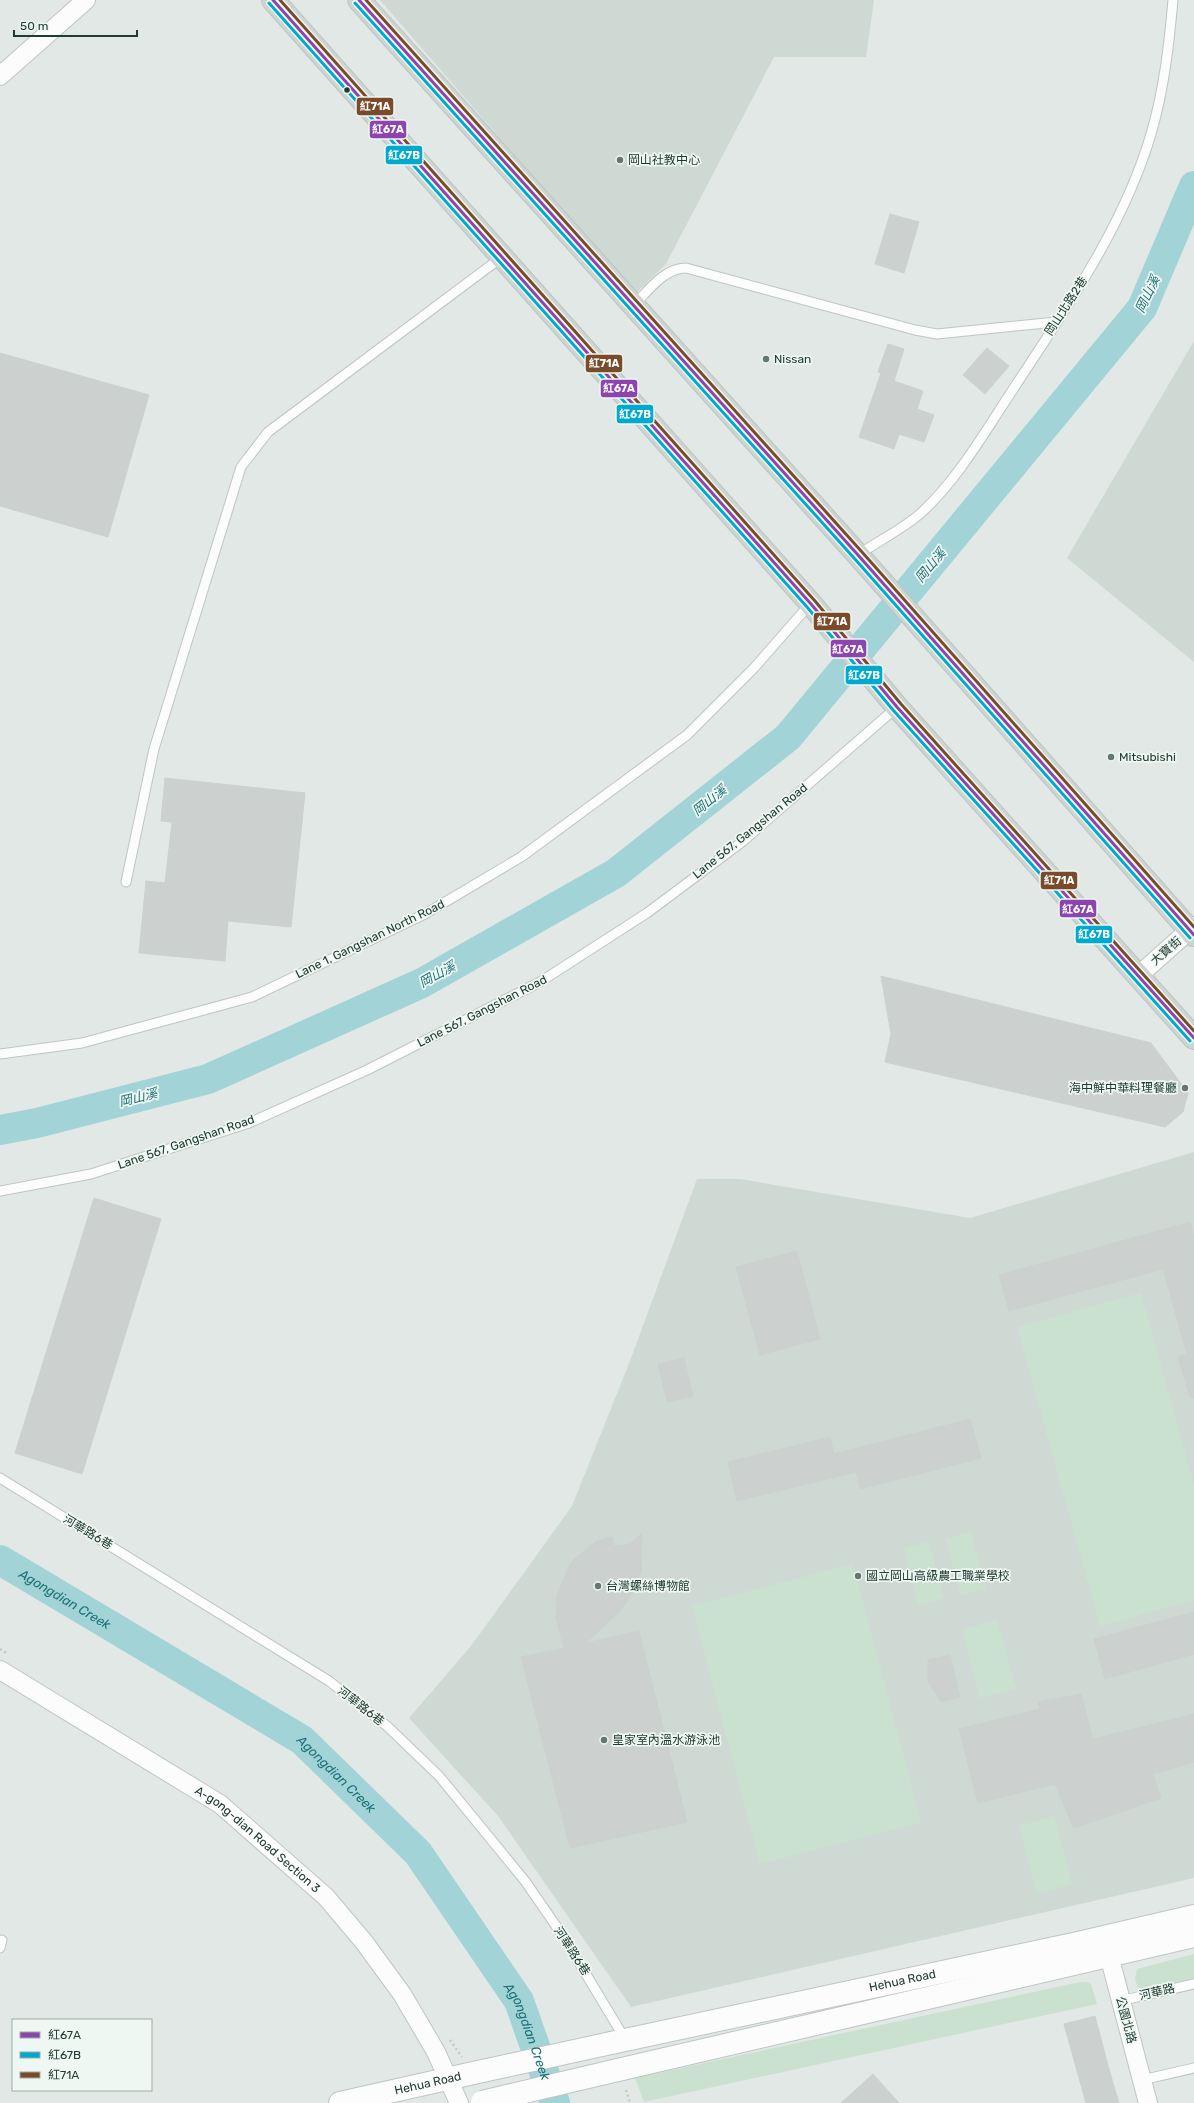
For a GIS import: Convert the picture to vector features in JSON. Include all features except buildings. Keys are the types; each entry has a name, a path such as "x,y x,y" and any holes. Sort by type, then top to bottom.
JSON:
{"main road":[{"path":"273,0 815,610 894,702 1194,1038"},
{"path":"359,0 858,555 956,669 1193,930"}],"street":[{"path":"0,76 86,0"},
{"name":"大寶街","path":"1138,976 1193,930"},
{"name":"A-gong-dian Road Section 3","path":"0,1670 220,1804 326,1897 364,1942 402,1994 436,2052 459,2103"},
{"name":"Hehua Road","path":"477,2102 624,2080 1107,1947 1194,1916"},
{"name":"Hehua Road","path":"340,2103 618,2041 1107,1947 1194,1936"},
{"name":"公園北路","path":"1107,1947 1148,2103"},
{"path":"446,2103 448,2079"}],"lane":[{"name":"岡山北路2巷","path":"858,555 920,514 937,497 972,452 1095,262 1126,201 1151,133 1167,63 1173,0"},
{"path":"126,882 154,749 241,467 268,432 502,258"},
{"path":"634,305 667,273 675,268 686,268 907,328 937,334 1056,322"},
{"name":"Lane 1, Gangshan North Road","path":"0,1054 82,1043 252,997 425,914 521,857 687,735 815,610"},
{"name":"Lane 567, Gangshan Road","path":"0,1191 91,1174 249,1122 367,1070 540,982 647,913 742,842 894,702"},
{"name":"河華路6巷","path":"0,1478 329,1680 387,1726 439,1776 525,1881 564,1936 618,2041"},
{"name":"河華路","path":"1120,2001 1194,1984"},
{"path":"1142,2080 1194,2068"}],"path":[{"path":"624,2080 630,2103"}],"shaded area":[{"name":"岡山社教中心","path":"380,0 874,0 866,57 774,57 666,264 635,294"},
{"path":"1194,341 1194,662 1067,558"},
{"name":"國立岡山高級農工職業學校","path":"1194,1152 1194,1878 631,2007 498,1816 409,1718 471,1646 572,1506 630,1361 697,1179 740,1179 970,1218"}],"green space":[{"path":"1141,1293 1194,1485 1194,1600 1100,1626 1017,1327"},
{"path":"971,1532 986,1589 960,1595 946,1539"},
{"path":"929,1542 944,1598 918,1605 904,1548"},
{"path":"853,1564 921,1822 760,1864 692,1606"},
{"path":"997,1620 1016,1688 980,1698 962,1630"},
{"path":"1054,1816 1072,1884 1037,1894 1019,1826"},
{"path":"1194,1954 1194,1980 1140,1993 1135,1979 1137,1969"},
{"path":"1080,1982 1087,1982 1091,1984 1097,2004 644,2102 635,2078"}],"waterway":[{"name":"岡山溪","path":"0,1130 37,1123 208,1079 422,983 616,873 788,737 1142,308 1194,186"},
{"name":"Agongdian Creek","path":"0,1560 302,1740 418,1853 519,2001 555,2103"}],"transit line":[{"name":"紅67A","path":"273,0 811,604 897,707 1194,1038"},
{"name":"紅71A","path":"280,0 815,601 901,704 1194,1031"},
{"name":"紅67A","path":"359,0 858,555 1194,935"},
{"name":"紅71A","path":"366,0 862,552 1194,927"},
{"name":"紅67B","path":"269,3 807,607 893,710 1190,1041"},
{"name":"紅67B","path":"355,3 854,558 1190,938"}],"place":[{"name":"岡山社教中心","path":"620,160"},
{"name":"Nissan","path":"766,359"},
{"name":"Mitsubishi","path":"1111,757"},
{"name":"海中鮮中華料理餐廳","path":"1185,1088"},
{"name":"國立岡山高級農工職業學校","path":"858,1576"},
{"name":"台灣螺絲博物館","path":"598,1586"},
{"name":"皇家室內溫水游泳池","path":"604,1740"}]}
